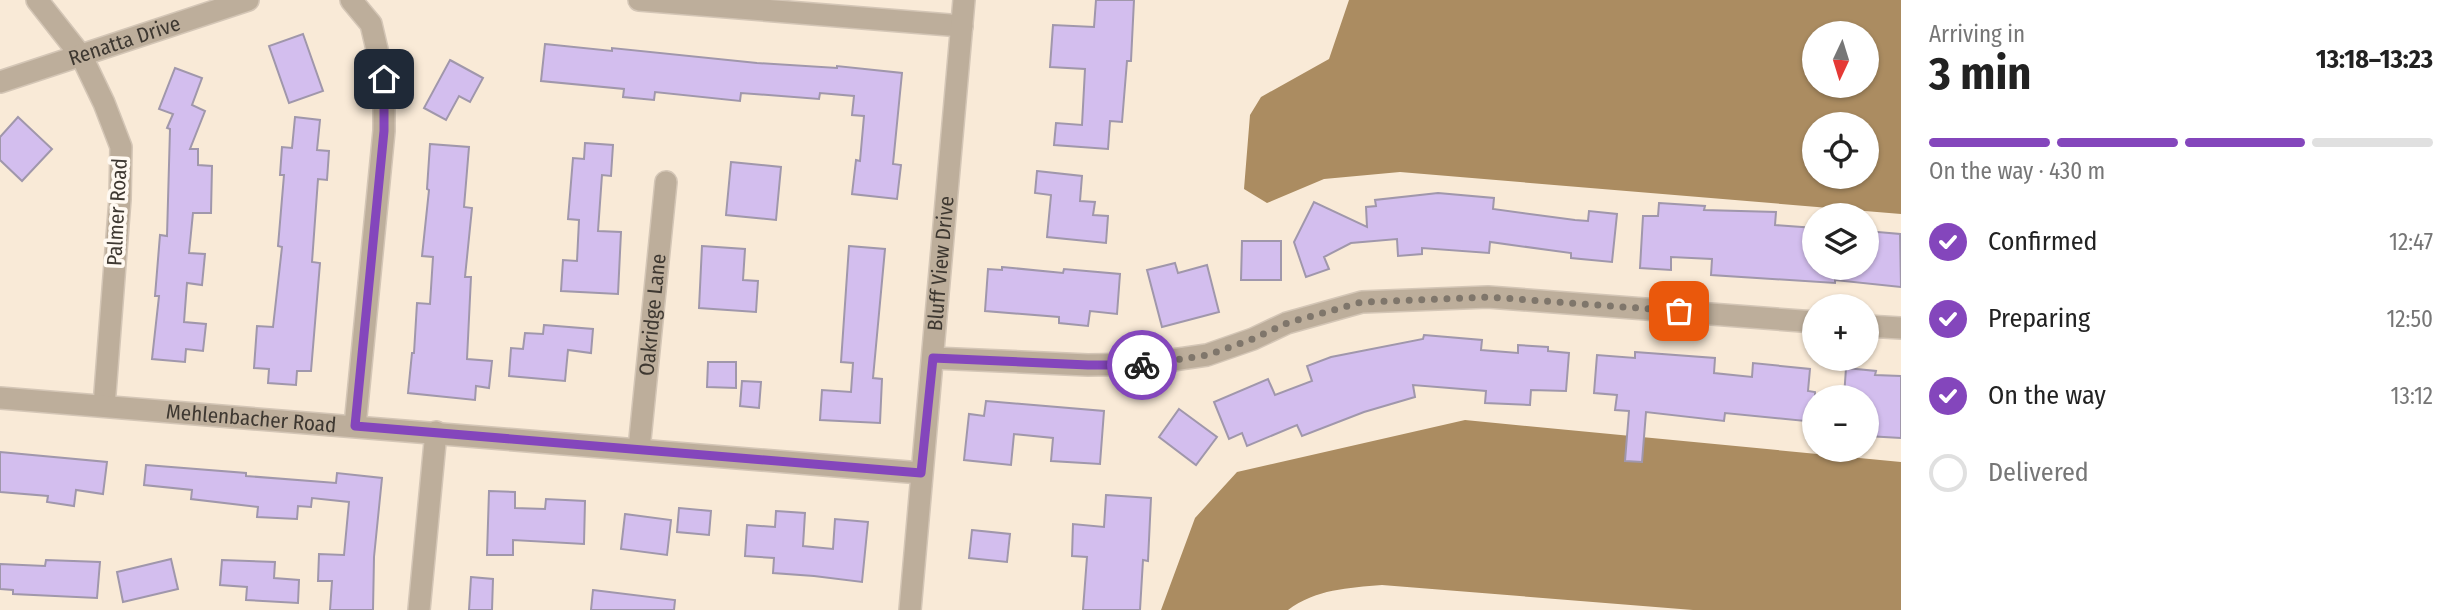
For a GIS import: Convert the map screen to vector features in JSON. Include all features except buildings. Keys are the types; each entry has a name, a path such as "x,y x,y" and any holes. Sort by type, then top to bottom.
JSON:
{"street":[{"name":"Palmer Road","path":"37,0 82,57 121,147 120,199 104,406"},
{"name":"Renatta Drive","path":"0,82 248,0"},
{"path":"351,0 371,24 384,79 384,131 355,426"},
{"path":"639,0 962,26"},
{"name":"Bluff View Drive","path":"910,610 964,0"},
{"name":"Oakridge Lane","path":"639,449 666,182"},
{"path":"933,358 1145,365 1208,355 1287,323 1362,302 1488,297 1802,321"},
{"path":"1879,327 1901,328"},
{"name":"Mehlenbacher Road","path":"0,398 921,473"},
{"path":"419,610 436,432"}],"shaded area":[{"path":"1349,0 1901,0 1901,214 1879,212 1879,203 1802,203 1802,206 1400,172 1324,179 1267,203 1244,189 1250,115 1261,97 1329,59"},
{"path":"1465,420 1802,452 1802,462 1879,462 1879,460 1901,462 1901,610 1693,610 1382,585 1321,594 1288,610 1161,610 1195,518 1237,472"}],"way so far":[{"path":"1142,365 1208,355 1287,323 1362,302 1488,297 1679,311"}],"route":[{"path":"384,79 384,131 355,426 921,473 933,358 1142,365"}]}
